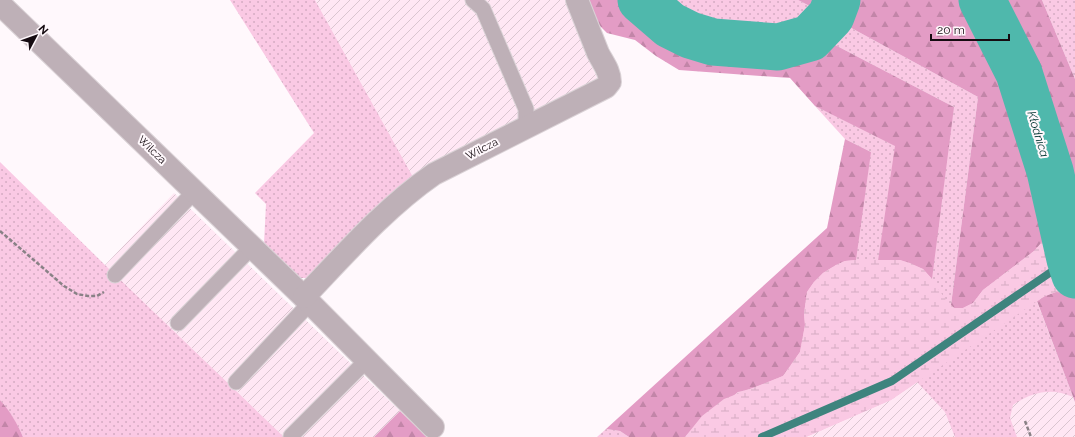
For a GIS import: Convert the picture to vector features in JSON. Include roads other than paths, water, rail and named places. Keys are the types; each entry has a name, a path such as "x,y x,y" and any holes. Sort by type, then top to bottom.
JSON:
{"street":[{"name":"Wilcza","path":"307,300 369,230 413,189 434,174 606,87 610,82 608,70 599,55 578,0"},
{"name":"Wilcza","path":"0,4 307,300 433,427"}],"lane":[{"path":"473,0 483,9 526,109 526,127"},
{"path":"115,275 194,192"},
{"path":"178,324 252,247"},
{"path":"236,382 307,300"},
{"path":"291,436 367,360"}],"waterway":[{"name":"Kłodnica","path":"641,0 670,25 690,35 713,42 778,47 810,38 831,16 837,0"},
{"name":"Kłodnica","path":"982,0 1019,73 1050,171 1075,275"},
{"path":"762,437 892,381 1070,259"}]}
